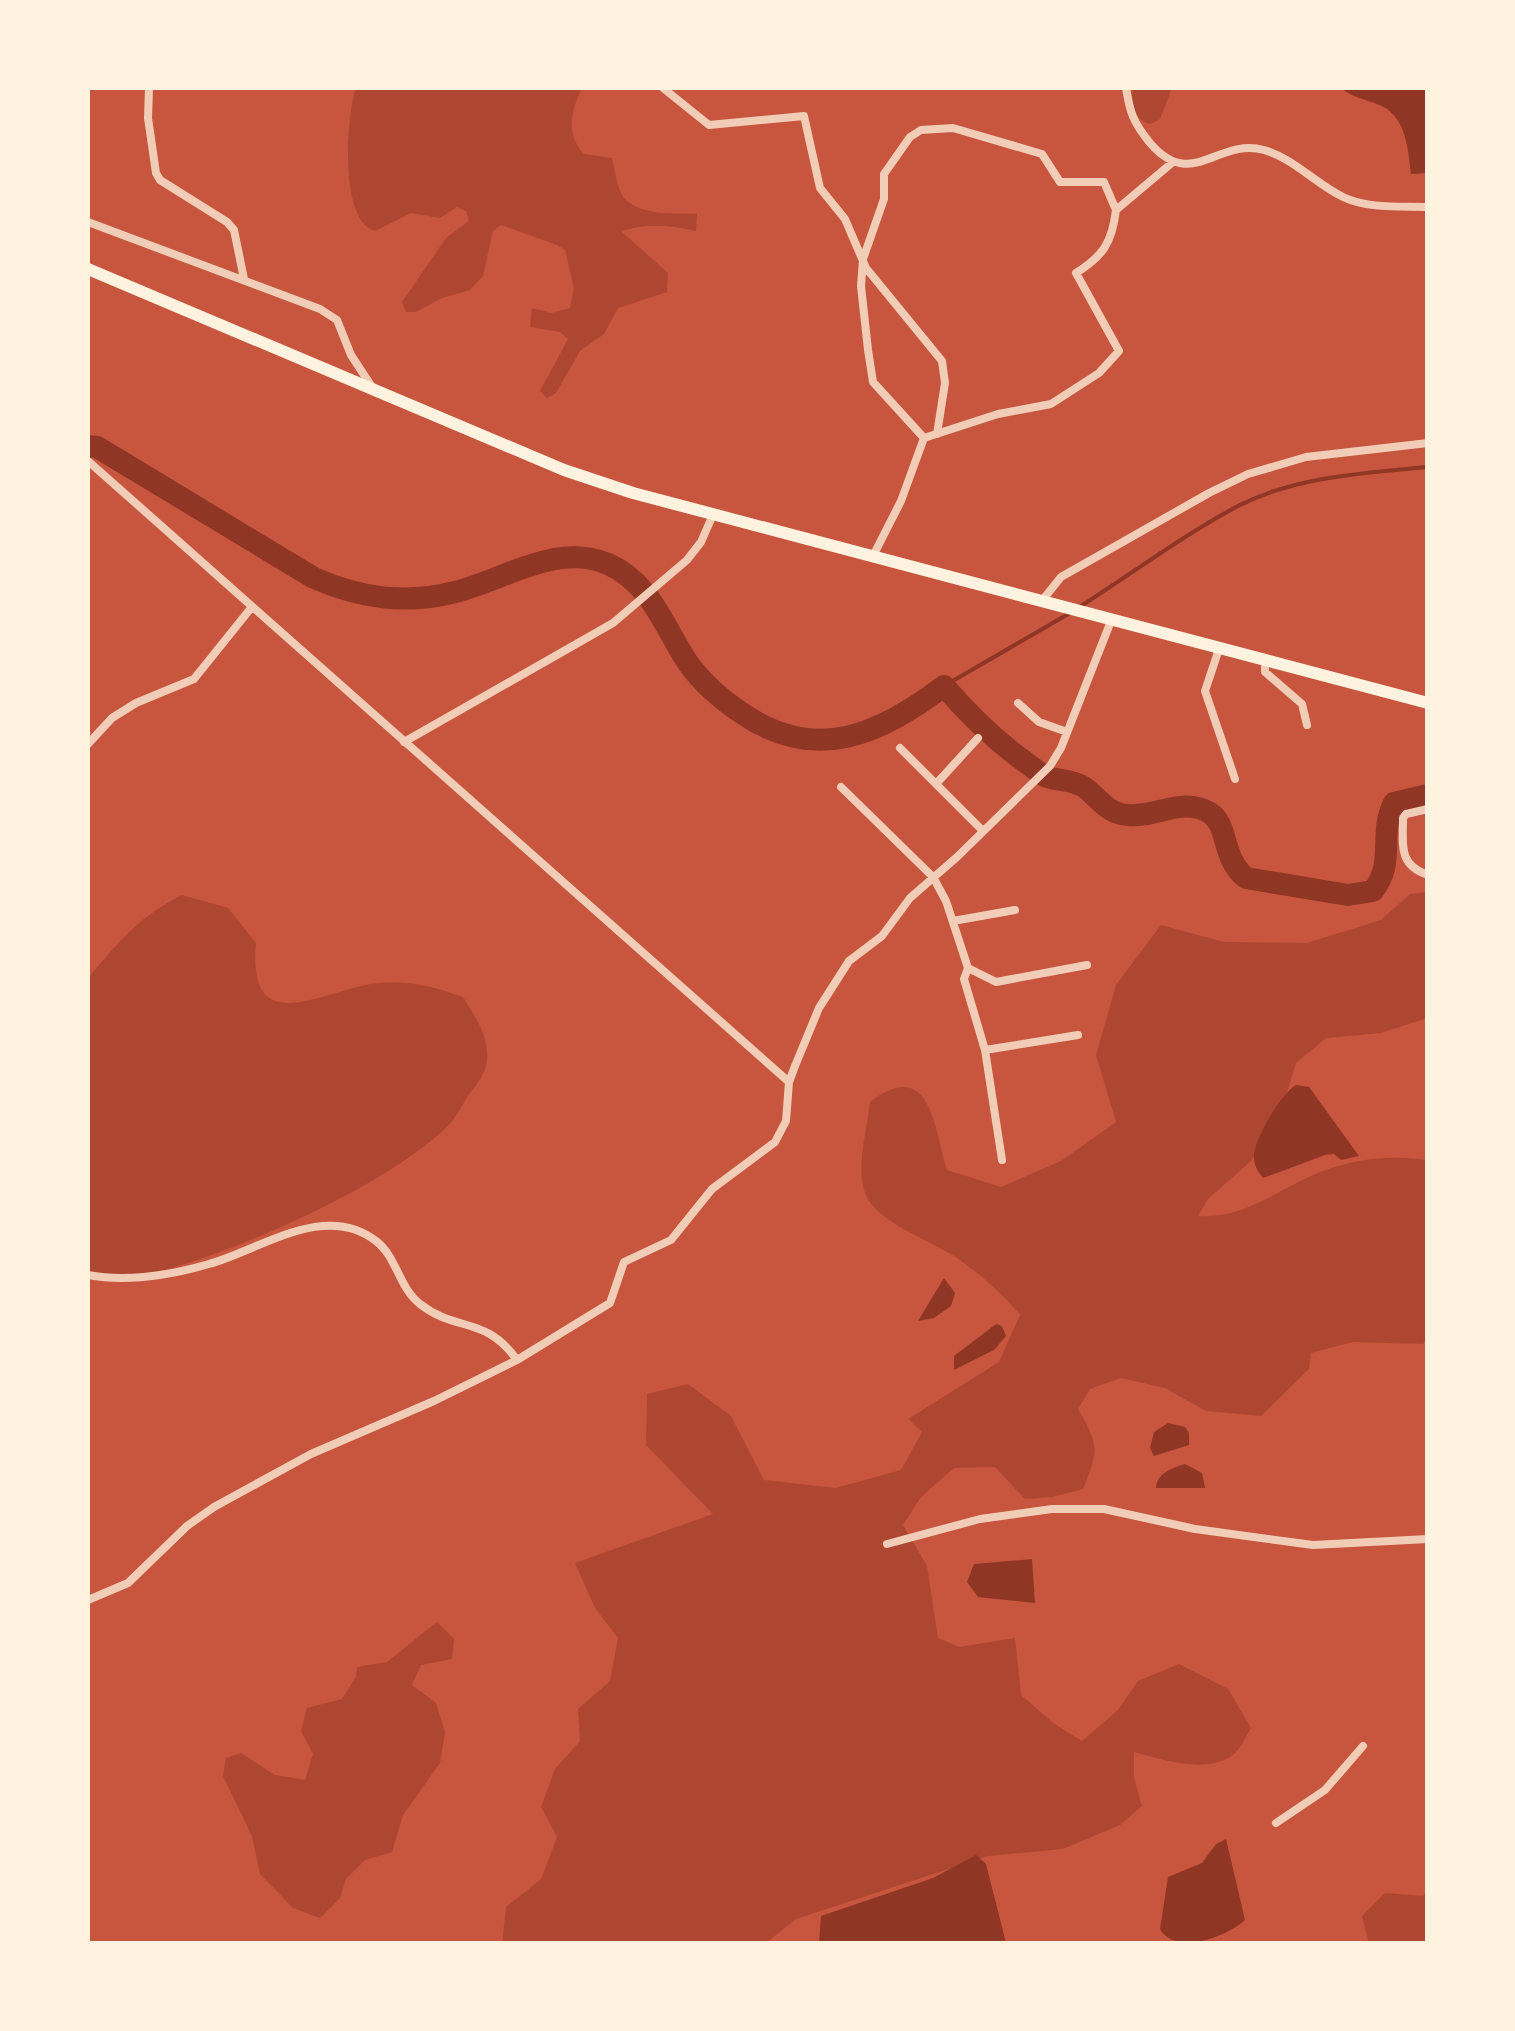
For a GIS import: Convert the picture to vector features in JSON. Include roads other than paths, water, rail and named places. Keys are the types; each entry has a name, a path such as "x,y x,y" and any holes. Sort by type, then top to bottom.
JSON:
{"main road":[{"path":"88,269 564,470 712,517 1428,703"}],"street":[{"path":"149,88 148,118 156,173 160,180 234,230 244,279"},
{"path":"664,88 709,126 804,116 820,188 846,219 866,268 942,360 945,383 937,434"},
{"path":"1126,88 1130,117 1151,144 1173,162 1194,164 1226,152 1255,148 1276,154 1354,201 1428,207"},
{"path":"953,128 1042,154 1060,182 1104,182 1116,210 1114,223 1098,259 1076,273 1119,351 1099,373 1051,404 998,414 924,438 873,382 862,286 863,259 884,199 884,174 910,137 921,130 953,128"},
{"path":"1116,210 1173,162"},
{"path":"88,222 320,309 337,320 351,355 372,388"},
{"path":"872,558 901,501 924,438"},
{"path":"1041,602 1062,578 1248,474 1306,457 1428,443"},
{"path":"88,461 789,1082"},
{"path":"404,742 613,623 687,560 701,542 712,517"},
{"path":"88,744 112,718 194,679 251,608"},
{"path":"88,1600 128,1583 187,1526 230,1498 311,1454 518,1360 610,1303 624,1262 671,1240 712,1189 775,1142 789,1110 789,1082 819,1008 849,961 890,928 910,898 1050,766 1068,732 1106,620"},
{"path":"1218,649 1204,691 1235,779"},
{"path":"1265,661 1265,672 1302,704 1307,725"},
{"path":"1018,703 1039,722 1068,732"},
{"path":"936,784 978,738"},
{"path":"900,748 982,830"},
{"path":"841,787 932,877 946,901 968,968 964,978 985,1050 1002,1160"},
{"path":"1428,808 1403,818 1403,855 1410,867 1428,875"},
{"path":"952,921 1016,910"},
{"path":"968,968 996,982 1087,965"},
{"path":"985,1050 1078,1036"},
{"path":"88,1275 109,1279 178,1271 235,1256 285,1234 318,1226 343,1227 374,1239 418,1303 440,1316 490,1331 518,1360"},
{"path":"887,1544 980,1519 1052,1509 1104,1510 1195,1529 1313,1545 1428,1539"},
{"path":"1276,1823 1325,1790 1363,1746"}],"waterway":[{"path":"88,446 97,447 314,578 366,595 401,599 436,596 530,565 569,557 608,564 623,572 646,594 688,663 713,691 770,729 797,737 822,740 872,729 944,686 973,718 1040,773 1079,784 1114,812 1139,815 1189,807 1210,813 1220,825 1232,861 1246,878 1348,895 1373,891 1384,870 1387,826 1394,803 1428,795"},
{"path":"1078,608 1199,528 1262,495 1332,477 1428,467"},
{"path":"944,686 1070,613"}]}
